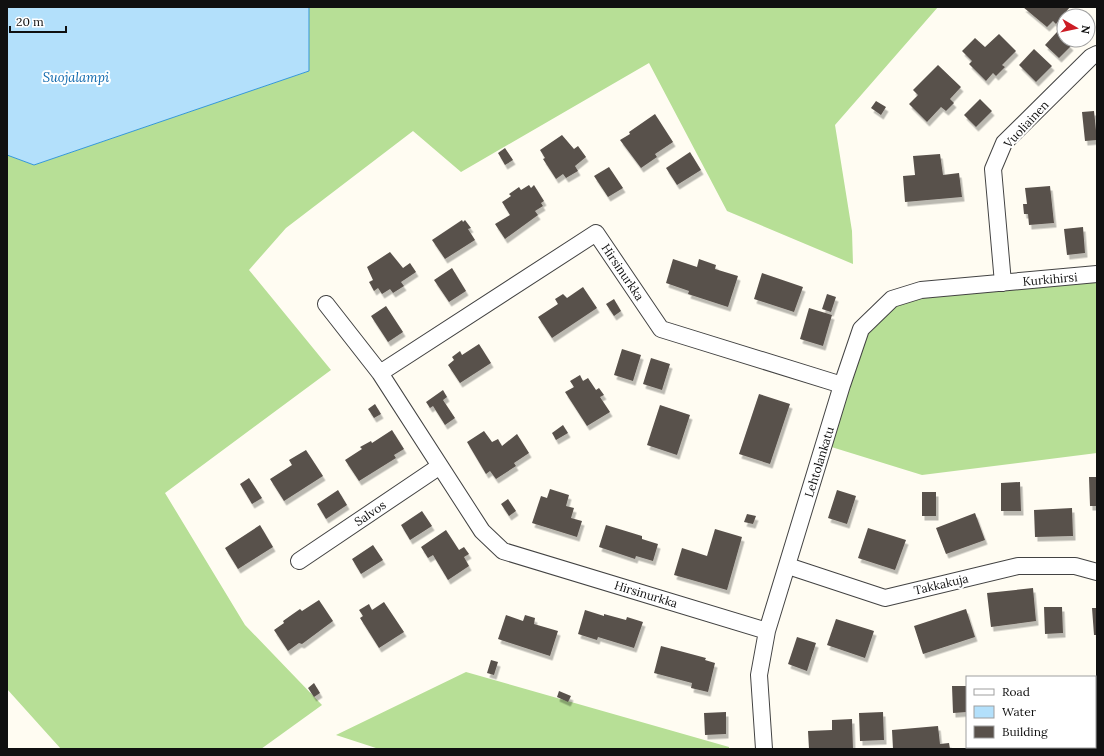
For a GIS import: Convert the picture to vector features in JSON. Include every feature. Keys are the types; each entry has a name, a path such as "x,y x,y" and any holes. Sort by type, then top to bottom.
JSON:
{"street":[{"name":"Vuoliainen","path":"1003,283 992,169 1004,144 1091,57 1097,54"},
{"name":"Hirsinurkka","path":"380,373 596,233 662,329 842,386"},
{"name":"Kurkihirsi","path":"1003,283 1097,274"},
{"name":"Lehtolankatu","path":"764,749 759,675 767,631 842,386 862,329 892,299 921,290 1003,283"},
{"name":"Hirsinurkka","path":"326,304 380,373 482,530 503,551 767,631"},
{"name":"Salvos","path":"299,561 440,466"},
{"name":"Takkakuja","path":"788,566 885,598 1018,566 1075,566 1097,572"}],"green space":[{"path":"309,7 938,7 835,125 852,231 853,264 727,211 649,63 461,172 413,131 286,228 249,270 331,370 165,493 245,625 322,705 261,749 61,749 7,689 7,155 34,165 309,71"},
{"path":"1097,274 1097,453 922,475 825,445 861,329 892,299"},
{"path":"466,672 729,747 729,749 379,749 336,735"}],"water":[{"name":"Suojalampi","path":"7,7 309,7 309,71 34,165 7,155"}],"building":[{"path":"1023,7 1070,7 1056,8 1056,24 1053,21 1047,27"},
{"path":"1056,33 1056,48 1069,48 1059,58 1045,45"},
{"path":"999,34 1016,51 1002,65 1005,67 996,76 993,73 986,81 969,64 972,61 962,51 975,38 985,47"},
{"path":"1034,49 1052,66 1036,82 1019,65"},
{"path":"938,65 961,87 950,99 954,103 946,111 941,107 927,122 909,104 918,95 913,90"},
{"path":"980,99 992,111 976,127 964,115"},
{"path":"876,101 886,107 881,115 871,108"},
{"path":"1094,111 1097,140 1085,141 1082,112"},
{"path":"655,114 673,142 655,154 657,157 641,168 620,140"},
{"path":"562,135 574,149 578,146 586,157 575,166 578,171 566,178 563,174 556,179 543,159 545,158 540,150"},
{"path":"505,148 513,160 505,165 498,153"},
{"path":"690,152 701,170 677,185 666,168"},
{"path":"940,154 943,175 959,173 962,197 905,202 903,176 915,175 913,156"},
{"path":"609,167 623,188 608,197 594,176"},
{"path":"529,185 531,188 534,185 544,201 541,203 543,206 535,211 538,215 505,239 495,224 510,215 502,202 511,196 509,194 519,187 521,190"},
{"path":"1050,186 1054,223 1029,225 1028,214 1024,214 1023,204 1027,204 1025,188"},
{"path":"462,220 463,222 465,220 471,228 468,229 475,240 445,259 432,240"},
{"path":"1083,227 1085,253 1067,255 1064,229"},
{"path":"390,252 403,268 410,263 416,272 401,282 404,286 393,293 390,289 382,294 378,288 374,291 369,282 373,280 367,267"},
{"path":"673,259 697,267 699,259 716,265 715,269 738,276 728,307 688,294 689,291 666,283"},
{"path":"452,268 466,291 449,302 434,280"},
{"path":"762,273 803,287 794,312 754,299"},
{"path":"583,287 597,308 552,338 538,317 558,304 555,299 563,294 567,298"},
{"path":"827,294 836,297 831,312 822,309"},
{"path":"614,299 621,311 614,316 606,304"},
{"path":"386,306 403,332 388,342 371,316"},
{"path":"809,308 832,315 823,346 800,339"},
{"path":"479,344 491,363 460,383 448,365 454,360 452,357 460,351 462,355"},
{"path":"622,349 641,355 633,381 614,375"},
{"path":"651,358 670,364 662,390 643,384"},
{"path":"580,375 583,381 588,378 596,390 599,388 604,395 600,397 610,412 587,426 565,392 574,387 570,381"},
{"path":"443,390 447,397 443,400 455,418 445,425 433,406 430,408 426,402"},
{"path":"759,394 790,404 770,464 739,454"},
{"path":"375,404 381,414 374,418 368,409"},
{"path":"660,405 690,415 677,455 647,445"},
{"path":"563,425 568,433 556,440 552,433"},
{"path":"392,430 404,449 394,455 396,458 359,481 345,460 362,449 360,447 371,441 372,443"},
{"path":"484,431 492,442 498,439 502,446 517,434 529,453 514,463 516,466 496,479 490,471 486,474 467,442"},
{"path":"306,450 323,476 284,501 270,479 292,465 289,460"},
{"path":"1089,477 1097,477 1097,506 1090,506"},
{"path":"249,478 262,498 252,504 240,484"},
{"path":"1020,482 1021,511 1001,511 1001,483"},
{"path":"550,489 569,495 566,506 574,508 571,518 582,521 577,537 532,523 541,496 547,498"},
{"path":"338,490 347,505 326,519 317,504"},
{"path":"837,490 856,496 847,524 828,518"},
{"path":"922,492 936,492 936,516 922,516"},
{"path":"508,499 516,511 509,516 501,504"},
{"path":"1072,508 1073,536 1035,537 1034,510"},
{"path":"422,511 432,526 410,540 401,525"},
{"path":"975,513 985,540 946,554 936,528"},
{"path":"747,514 756,516 753,524 744,522"},
{"path":"260,525 273,547 238,569 225,548"},
{"path":"606,525 642,536 642,539 658,544 653,561 636,556 635,559 599,547"},
{"path":"868,528 906,540 895,570 858,558"},
{"path":"715,529 742,537 727,590 674,575 682,548 707,556"},
{"path":"446,530 459,550 464,547 469,554 464,557 469,566 448,580 433,555 428,558 421,547"},
{"path":"373,545 383,560 361,574 352,559"},
{"path":"1033,588 1036,621 991,627 987,593"},
{"path":"319,600 333,621 302,644 299,643 288,651 274,630 284,623 283,621 300,609 302,611"},
{"path":"384,602 404,632 379,648 360,618 363,616 359,610 369,604 372,610"},
{"path":"1044,607 1062,607 1063,633 1045,634"},
{"path":"1092,608 1097,608 1097,635 1094,635"},
{"path":"966,609 975,637 923,654 914,626"},
{"path":"585,610 604,616 604,614 626,620 627,617 643,622 634,648 598,637 597,640 578,634"},
{"path":"506,615 523,621 525,615 535,618 534,624 558,631 550,656 498,639"},
{"path":"836,619 874,631 865,658 827,645"},
{"path":"797,637 816,643 807,671 788,664"},
{"path":"661,646 706,658 705,660 715,663 708,692 691,688 692,683 654,673"},
{"path":"491,660 498,662 494,675 487,673"},
{"path":"314,683 320,693 314,697 308,688"},
{"path":"952,686 966,686 966,712 953,713"},
{"path":"559,691 571,696 568,702 557,697"},
{"path":"726,712 726,734 705,735 704,713"},
{"path":"883,712 884,740 860,741 859,713"},
{"path":"852,719 853,749 809,749 808,731 832,730 832,720"},
{"path":"938,726 940,744 949,743 950,749 893,749 892,730"},
{"path":"992,748 1031,748 1031,749"}]}
